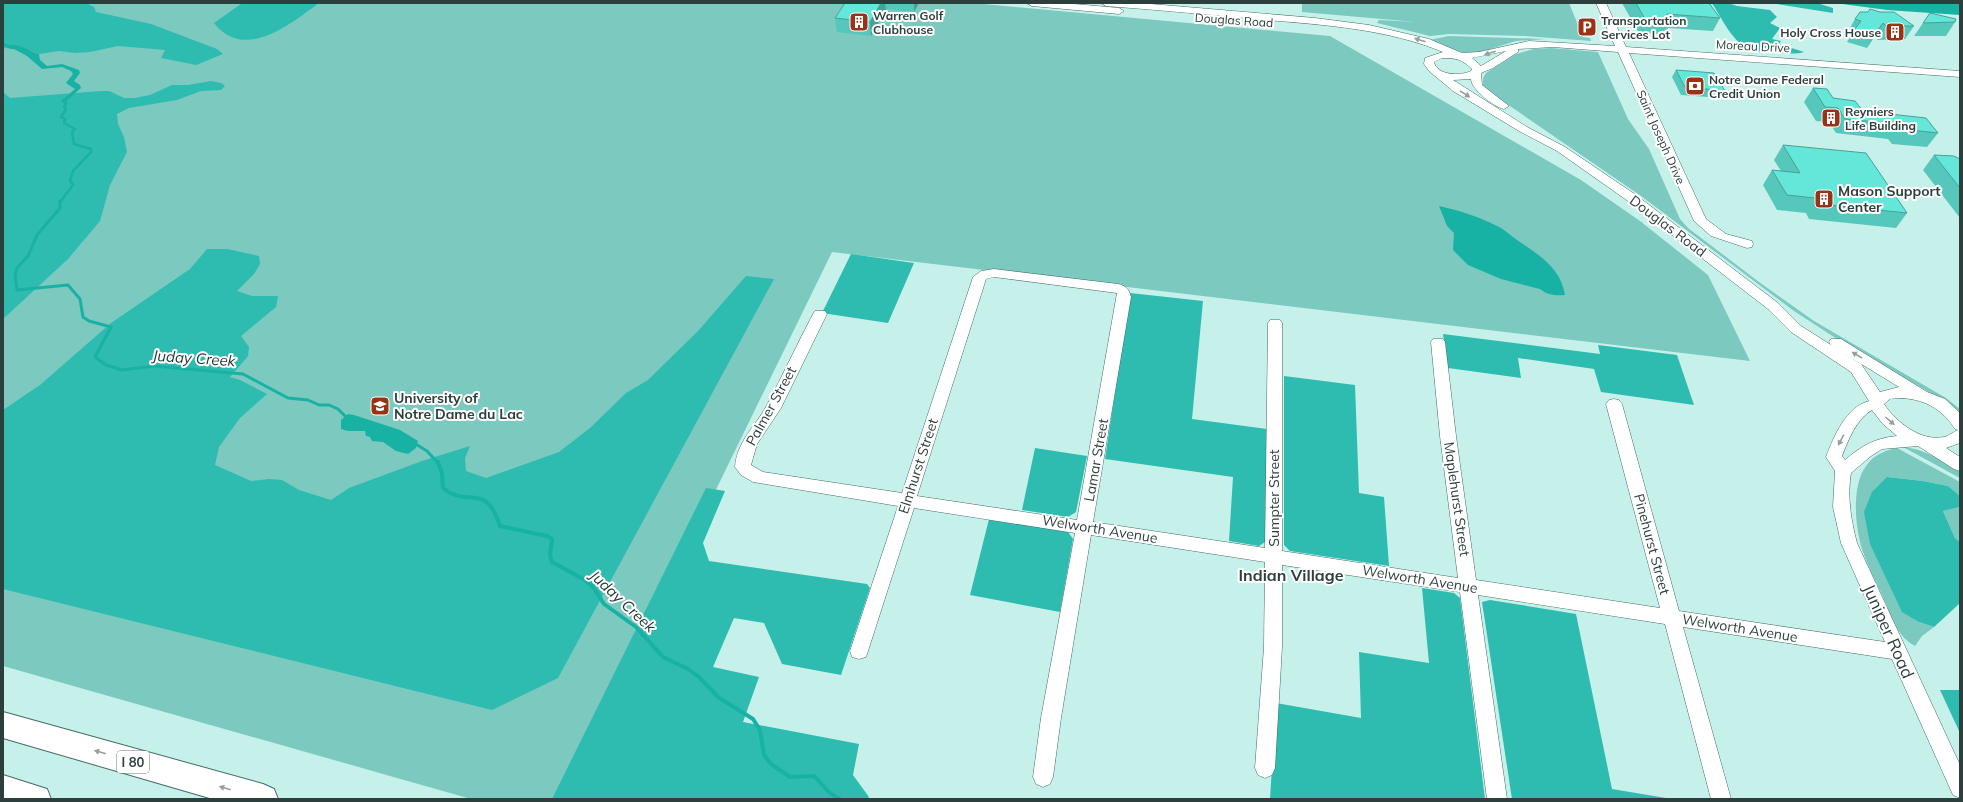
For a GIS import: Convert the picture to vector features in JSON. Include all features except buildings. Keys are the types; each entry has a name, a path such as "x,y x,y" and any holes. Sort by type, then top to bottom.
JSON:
{"highway":[{"name":"I 80","path":"3,725 263,799"},
{"path":"3,789 36,799"}],"street":[{"name":"Douglas Road","path":"1032,3 1169,9 1334,28 1371,35 1407,45 1426,59 1457,89 1523,129 1561,149"},
{"name":"Douglas Road","path":"1106,3 1315,21 1369,28 1425,41 1471,61 1477,68 1476,72 1478,87 1533,126 1561,149 1632,198 1773,306 1931,400"},
{"name":"Saint Joseph Drive","path":"1601,3 1700,221 1707,229 1719,236 1747,244"},
{"name":"Moreau Drive","path":"1426,59 1436,56 1485,54 1505,48 1553,44 1695,56 1836,63 1960,74"},
{"name":"Moreau Drive","path":"1426,59 1457,77 1472,75 1520,46"},
{"name":"Lamar Street","path":"978,281 980,277 986,274 994,273 1118,288 1123,291 1124,297 1051,718 1043,777"},
{"name":"Elmhurst Street","path":"859,651 978,281"},
{"name":"Douglas Road","path":"1773,306 1796,329 1856,368 1887,420 1898,429 1922,441"},
{"name":"Palmer Street","path":"752,475 744,467 745,454 752,437 772,410 820,314"},
{"name":"Sumpter Street","path":"1265,768 1273,647 1275,324"},
{"name":"Maplehurst Street","path":"1438,342 1448,436 1497,799"},
{"path":"1960,425 1952,413 1931,400 1917,394 1889,394 1865,407 1845,432 1838,444 1834,457 1843,470 1854,463 1865,451 1881,443 1922,441 1947,442 1956,439 1960,435"},
{"name":"Pinehurst Street","path":"1614,404 1721,799"},
{"path":"1922,441 1960,465"},
{"name":"Juniper Road","path":"1843,470 1839,490 1849,543 1960,788"},
{"name":"Welworth Avenue","path":"752,475 759,478 1898,652"}],"shaded area":[{"name":"University of Notre Dame du Lac","path":"3,3 973,3 1330,36 1581,180 1640,221 1708,275 1750,361 832,252 565,799 471,799 3,666"},
{"path":"3,3 88,4 94,7 96,12 151,24 217,49 223,54 196,65 161,58 165,50 118,46 90,52 75,53 59,51 39,54 25,49 7,47 3,49"},
{"path":"239,3 319,3 281,29 267,36 253,39 239,39 226,34 214,23 241,4"},
{"path":"1302,3 1569,3 1583,37 1590,38 1591,41 1525,36 1449,34 1430,36 1377,23 1379,20 1416,22 1302,12"},
{"path":"1712,3 1728,3 1737,6 1770,10 1777,17 1770,23 1780,28 1772,39 1781,41 1779,44 1804,52 1792,54 1762,52 1745,47 1739,43 1728,30"},
{"path":"1770,3 1817,3 1833,8 1833,13"},
{"path":"1835,3 1960,3 1960,15 1887,10"},
{"path":"1449,36 1546,39 1516,41 1481,52 1468,53 1456,51 1429,40"},
{"path":"10,45 22,47 39,54 40,60 47,66 62,64 79,70 80,73 74,81 80,85 81,88 64,103 62,100 75,89 66,83 73,74 71,71 62,67 42,69 27,56 14,49 6,48"},
{"path":"1551,48 1598,52 1628,119 1649,149 1680,219 1688,228 1759,282 1814,321 1946,398 1960,409 1960,412 1946,402 1834,337 1794,311 1641,196 1488,91 1483,85 1483,78 1486,73 1516,54 1534,49"},
{"path":"211,81 221,83 225,86 221,90 201,91 177,100 129,108 117,114 118,124 124,137 127,152 110,185 100,221 68,259 3,319 3,92 10,98 109,91 124,98 135,98 150,95 172,85 188,85"},
{"path":"1439,206 1476,217 1505,230 1540,256 1554,269 1563,285 1565,295 1549,294 1540,289 1501,279 1468,265 1453,250 1454,233 1447,226"},
{"path":"207,249 227,249 259,256 260,264 254,274 237,291 252,296 278,296 276,307 241,336 249,347 248,356 230,377 240,380 267,394 240,418 219,447 215,465 251,481 269,479 282,480 299,490 331,500 349,488 422,461 470,446 465,458 466,471 486,478 559,452 590,428 626,393 648,380 698,331 746,276 774,279 558,678 492,710 3,589 3,410 40,385 111,323 190,269"},
{"path":"851,254 914,263 888,323 822,313"},
{"path":"1130,293 1203,301 1192,419 1267,429 1265,542 1259,546 1229,541 1233,477 1105,459"},
{"path":"1443,334 1600,354 1598,345 1677,355 1694,405 1601,392 1594,369 1518,358 1521,378 1448,368"},
{"path":"1284,376 1355,385 1359,493 1384,497 1389,566 1290,551 1284,545"},
{"path":"348,414 400,430 418,441 416,448 408,454 396,451 383,442 372,441 370,437 366,436 365,431 348,431 341,429 341,420"},
{"path":"1903,447 1919,450 1939,459 1960,472 1960,478"},
{"path":"1035,448 1087,456 1076,512 1068,517 1022,510"},
{"path":"1897,448 1960,482 1960,496 1948,486 1923,481 1887,477 1919,622 1934,627 1922,636 1915,646 1903,637 1892,618 1865,558 1860,543 1856,520 1856,496 1861,474 1872,459 1888,450"},
{"path":"1887,477 1923,481 1948,486 1960,496 1960,507 1943,511 1955,538 1960,542 1960,603 1934,627 1919,622 1902,612 1870,544 1864,512 1872,492"},
{"path":"706,488 725,491 703,543 709,561 867,584 870,588 841,675 782,664 764,623 734,618 713,667 759,677 743,722 859,744 853,775 869,797 868,799 552,799"},
{"path":"1960,507 1960,542 1955,538 1943,511"},
{"path":"989,519 1068,532 1073,539 1060,612 970,595"},
{"path":"1422,588 1454,593 1460,598 1485,799 1270,799 1276,703 1361,718 1359,652 1429,663"},
{"path":"1490,600 1576,614 1612,789 1672,799 1512,799 1482,602"},
{"path":"1940,690 1960,690 1960,733"}],"waterway":[{"name":"Juday Creek","path":"3,44 13,48"},
{"name":"Juday Creek","path":"60,202 73,185 70,180 73,171 91,152 91,149 74,144 72,132 75,129 64,123 65,119 61,117 66,109 64,107 66,103 63,101"},
{"name":"Juday Creek","path":"60,202 60,208 37,235 28,256 17,268 15,274 17,290 68,285 80,299 83,317 89,321 111,327 95,357 106,365 122,370 154,366 243,374 288,398 308,400 319,405 329,405 338,409 348,419"},
{"name":"Juday Creek","path":"414,443 427,451 438,463"},
{"name":"Juday Creek","path":"438,462 442,473 443,488 452,494 482,499 494,512 500,526 547,536 552,539 550,555 552,562 585,580 593,587 604,604 636,627 663,657 688,669 699,677 718,697 753,719 760,730 764,755 771,764 790,777 814,776 828,791 840,799"}],"place":[{"name":"Warren Golf Clubhouse","path":"859,22"},
{"name":"Transportation Services Lot","path":"1587,27"},
{"name":"Holy Cross House","path":"1895,32"},
{"name":"Notre Dame Federal Credit Union","path":"1695,86"},
{"name":"Reyniers Life Building","path":"1831,118"},
{"name":"Mason Support Center","path":"1824,199"},
{"name":"University of Notre Dame du Lac","path":"380,406"}],"district":[{"name":"Indian Village","path":"1291,575"}]}
